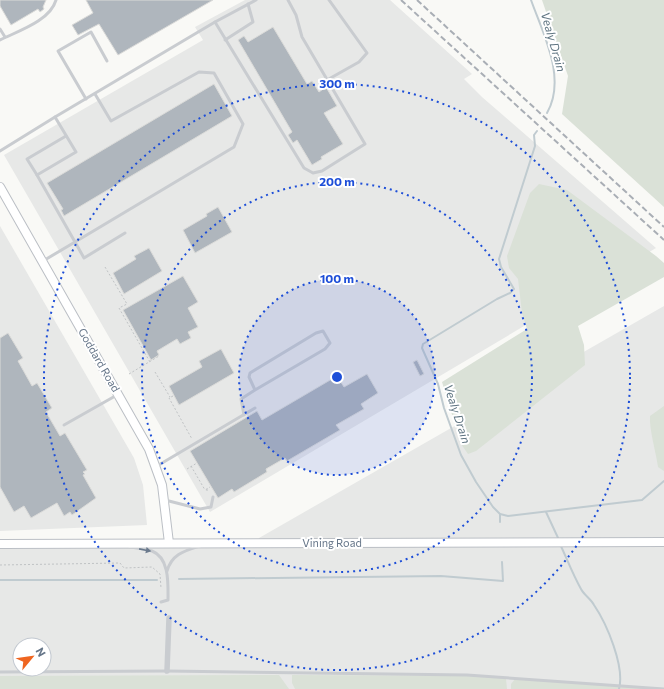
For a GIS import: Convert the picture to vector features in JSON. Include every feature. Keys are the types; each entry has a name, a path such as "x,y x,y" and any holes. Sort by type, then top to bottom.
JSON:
{"main road":[{"name":"Goddard Road","path":"0,187 148,448 156,466 165,500 169,543"},
{"name":"Vining Road","path":"0,544 664,542"}],"street":[{"path":"167,671 169,618"}],"lane":[{"path":"0,40 44,17 53,9 56,0"},
{"path":"0,151 215,22 256,0"},
{"path":"215,22 304,168 313,173 322,171 365,144 302,37 296,15 288,0"},
{"path":"327,80 359,62 367,52 329,0"},
{"path":"226,40 254,22 248,4"},
{"path":"0,29 5,38"},
{"path":"86,99 58,51 91,32 107,61"},
{"path":"43,261 234,147 243,124 214,73 199,72 112,121 95,94"},
{"path":"37,175 76,152 55,117"},
{"path":"66,136 28,159 84,258 125,233"},
{"path":"244,415 241,399 325,349 330,343 323,331 316,333 250,373 249,377 256,390"},
{"path":"64,425 118,394"},
{"path":"156,466 255,408"},
{"path":"165,500 200,509 210,506 213,497"},
{"path":"117,544 155,552 164,563 167,572 168,600 161,602"},
{"path":"167,572 171,562 179,553 209,544"},
{"path":"0,672 167,671 466,675 664,688"}],"path":[{"path":"105,267 127,304 119,308 150,362"},
{"path":"129,374 160,356"},
{"path":"156,372 194,443"},
{"path":"187,469 196,463"},
{"path":"191,466 205,490"},
{"path":"205,490 210,487"},
{"path":"0,565 120,563 124,568 152,567 160,574 162,588"}],"shaded area":[{"path":"245,0 390,0 472,74 464,79 482,97 656,248 210,512 4,155 203,40 195,27"},
{"path":"542,0 664,0 664,207 562,114 568,76"},
{"path":"539,184 567,190 656,256 664,263 664,277 578,326 584,345 585,365 476,451 468,454 461,444 442,382 527,329 522,313 518,279 509,268 507,256 530,193"},
{"path":"0,226 134,458 143,485 147,525 0,531"},
{"path":"664,306 664,689 0,689 0,549 258,547 259,538"},
{"path":"664,406 664,471 658,467 650,416"},
{"path":"279,675 289,689 0,689 0,676"},
{"path":"292,675 501,676 506,679 507,689 295,689 292,683"},
{"path":"516,678 664,689 511,689 511,684"}],"building":[{"path":"0,0 46,0 43,7 44,9 40,12 38,9 11,25 0,6"},
{"path":"86,0 213,0 118,55 99,24 78,35 72,25 93,13"},
{"path":"273,27 307,84 312,81 319,92 326,87 337,106 324,113 343,144 321,157 322,159 312,165 297,140 293,143 288,135 292,132 238,40 244,36 248,42"},
{"path":"214,84 232,116 64,216 61,210 63,209 47,183"},
{"path":"218,207 232,232 195,253 183,230 207,216 206,214"},
{"path":"149,248 162,271 124,294 113,273 136,259 134,256"},
{"path":"183,276 198,302 188,308 198,327 188,332 191,338 180,344 177,339 157,351 159,355 151,360 123,310"},
{"path":"8,333 23,358 18,361 32,386 37,383 52,408 46,412 60,436 65,433 87,470 83,472 85,474 83,475 96,498 72,515 70,512 64,516 57,503 31,518 24,506 14,512 0,487 0,338"},
{"path":"221,349 234,373 179,405 169,386 202,367 199,361"},
{"path":"417,360 424,374 420,376 413,362"},
{"path":"367,374 378,393 361,404 364,409 336,425 340,430 287,461 285,458 266,469 267,472 234,492 232,489 218,498 190,451 257,411 262,420 337,376 344,387"}],"waterway":[{"name":"Vealy Drain","path":"531,0 547,41 554,71 555,85 553,99 547,113"},
{"name":"Vealy Drain","path":"537,131 534,135 535,146 499,259 501,267 514,289 510,293 497,299 423,344 422,348 438,384 444,408 461,455 476,482 493,507 500,514 508,516 642,500 664,481"},
{"name":"Vealy Drain","path":"546,512 559,540"},
{"name":"Vealy Drain","path":"500,514 500,522"},
{"name":"Vealy Drain","path":"560,544 581,589 599,613 614,646 619,669 619,689"},
{"path":"179,579 441,576 503,581 502,562"},
{"path":"0,580 157,580"}],"railway":[{"path":"401,0 664,240"},
{"path":"417,0 664,227"}]}
